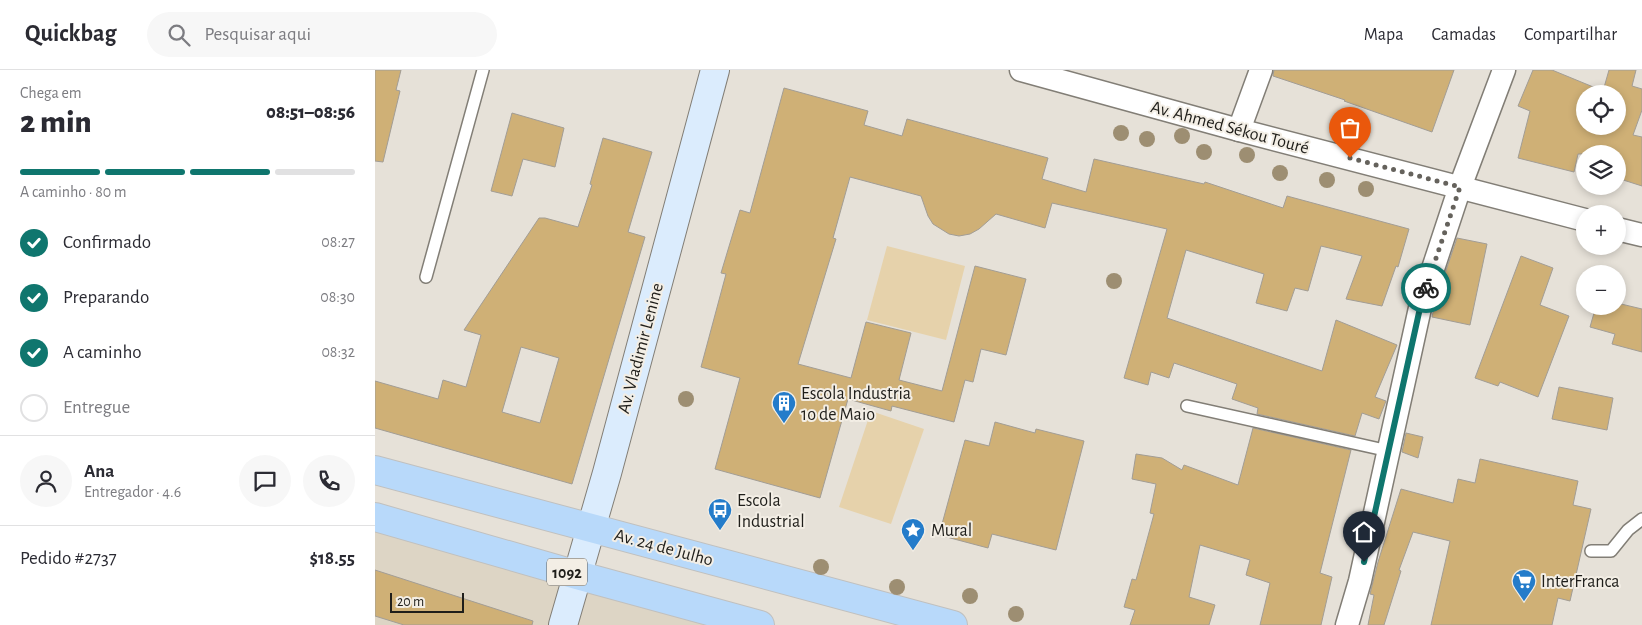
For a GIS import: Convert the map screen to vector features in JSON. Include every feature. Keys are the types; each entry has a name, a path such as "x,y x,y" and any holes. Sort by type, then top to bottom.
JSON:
{"main road":[{"name":"Av. Vladimir Lenine","path":"563,625 715,70"},
{"name":"Av. 24 de Julho","path":"375,470 953,625"},
{"name":"1092","path":"375,517 761,625"}],"street":[{"name":"Av. Ahmed Sékou Touré","path":"1021,70 1239,130 1576,218"},
{"path":"1239,130 1261,70"},
{"path":"1347,625 1359,581 1420,308 1460,187 1504,70"},
{"path":"1626,231 1642,235"}],"lane":[{"path":"426,278 483,70"},
{"path":"1187,406 1389,450"},
{"path":"1591,551 1611,551 1629,530 1642,519"}],"shaded area":[{"path":"887,246 965,266 946,340 867,320"},
{"path":"871,411 924,429 891,524 839,507"},
{"path":"375,521 774,625 375,625"}],"building":[{"path":"375,70 401,70 396,90 400,91 383,162 375,161"},
{"path":"1274,70 1454,70 1432,132 1273,76"},
{"path":"1533,70 1552,70 1588,85 1576,85 1576,135 1626,135 1626,85 1605,85 1609,70 1636,70 1632,86 1642,89 1642,110 1633,135 1642,137 1642,186 1626,181 1626,145 1576,145 1574,172 1518,158 1530,111 1518,106"},
{"path":"784,88 868,111 864,125 902,136 907,119 1048,158 1042,179 1086,192 1094,159 1204,184 1205,182 1283,208 1287,196 1409,229 1398,267 1396,266 1382,306 1346,299 1362,256 1321,246 1308,291 1295,288 1287,311 1256,303 1264,274 1186,250 1167,318 1322,371 1336,320 1397,345 1375,397 1386,401 1379,419 1362,413 1355,436 1257,414 1258,408 1232,399 1237,384 1174,363 1169,378 1151,372 1148,385 1124,378 1167,229 1052,203 1045,228 996,214 979,229 970,234 959,236 949,234 933,224 921,196 850,177 833,238 836,239 798,364 851,378 866,322 911,333 899,380 942,391 975,266 1026,279 1006,355 981,349 973,382 965,380 954,422 892,406 891,411 848,399 820,498 715,469 740,378 701,367 726,274 721,273 740,210 750,213"},
{"path":"512,113 564,128 555,167 523,159 512,196 491,191"},
{"path":"603,138 652,152 628,232 645,237 572,484 375,428 375,381 438,399 443,380 466,387 481,335 464,330 539,218 578,227 592,185 590,184","holes":["521,347 559,358 540,423 502,412"]},
{"path":"1457,238 1487,244 1470,325 1432,317"},
{"path":"1521,256 1553,268 1540,305 1569,316 1538,397 1500,382 1498,386 1475,378"},
{"path":"1626,305 1642,309 1642,352 1612,344 1615,334 1590,327 1593,315 1626,315"},
{"path":"1559,387 1613,398 1607,430 1552,419"},
{"path":"995,422 1035,433 1036,429 1084,441 1056,550 992,534 988,548 939,535 965,440 989,446"},
{"path":"1253,428 1351,450 1320,573 1332,577 1321,625 1260,625 1270,583 1246,575 1250,560 1200,545 1189,597 1215,605 1209,625 1130,625 1135,610 1124,607 1132,579 1136,580 1154,514 1150,513 1156,484 1132,479 1136,454 1162,458 1182,470 1184,465 1238,485"},
{"path":"1406,433 1423,437 1418,458 1402,452"},
{"path":"1480,459 1578,481 1573,505 1591,509 1570,601 1558,598 1552,625 1431,625 1450,541 1413,532 1399,570 1401,571 1384,625 1368,625 1374,595 1370,594 1401,489 1453,503 1458,479 1475,483"},
{"path":"375,570 533,621 532,625 404,625 375,616"}],"way so far":[{"path":"1350,158 1460,187 1426,288"}],"place":[{"name":"Escola Industria 1o de Maio","path":"784,424"},
{"name":"Escola Industrial","path":"720,531"},
{"name":"Mural","path":"913,551"},
{"name":"InterFranca","path":"1524,602"}],"route":[{"path":"1364,562 1426,288"}]}
